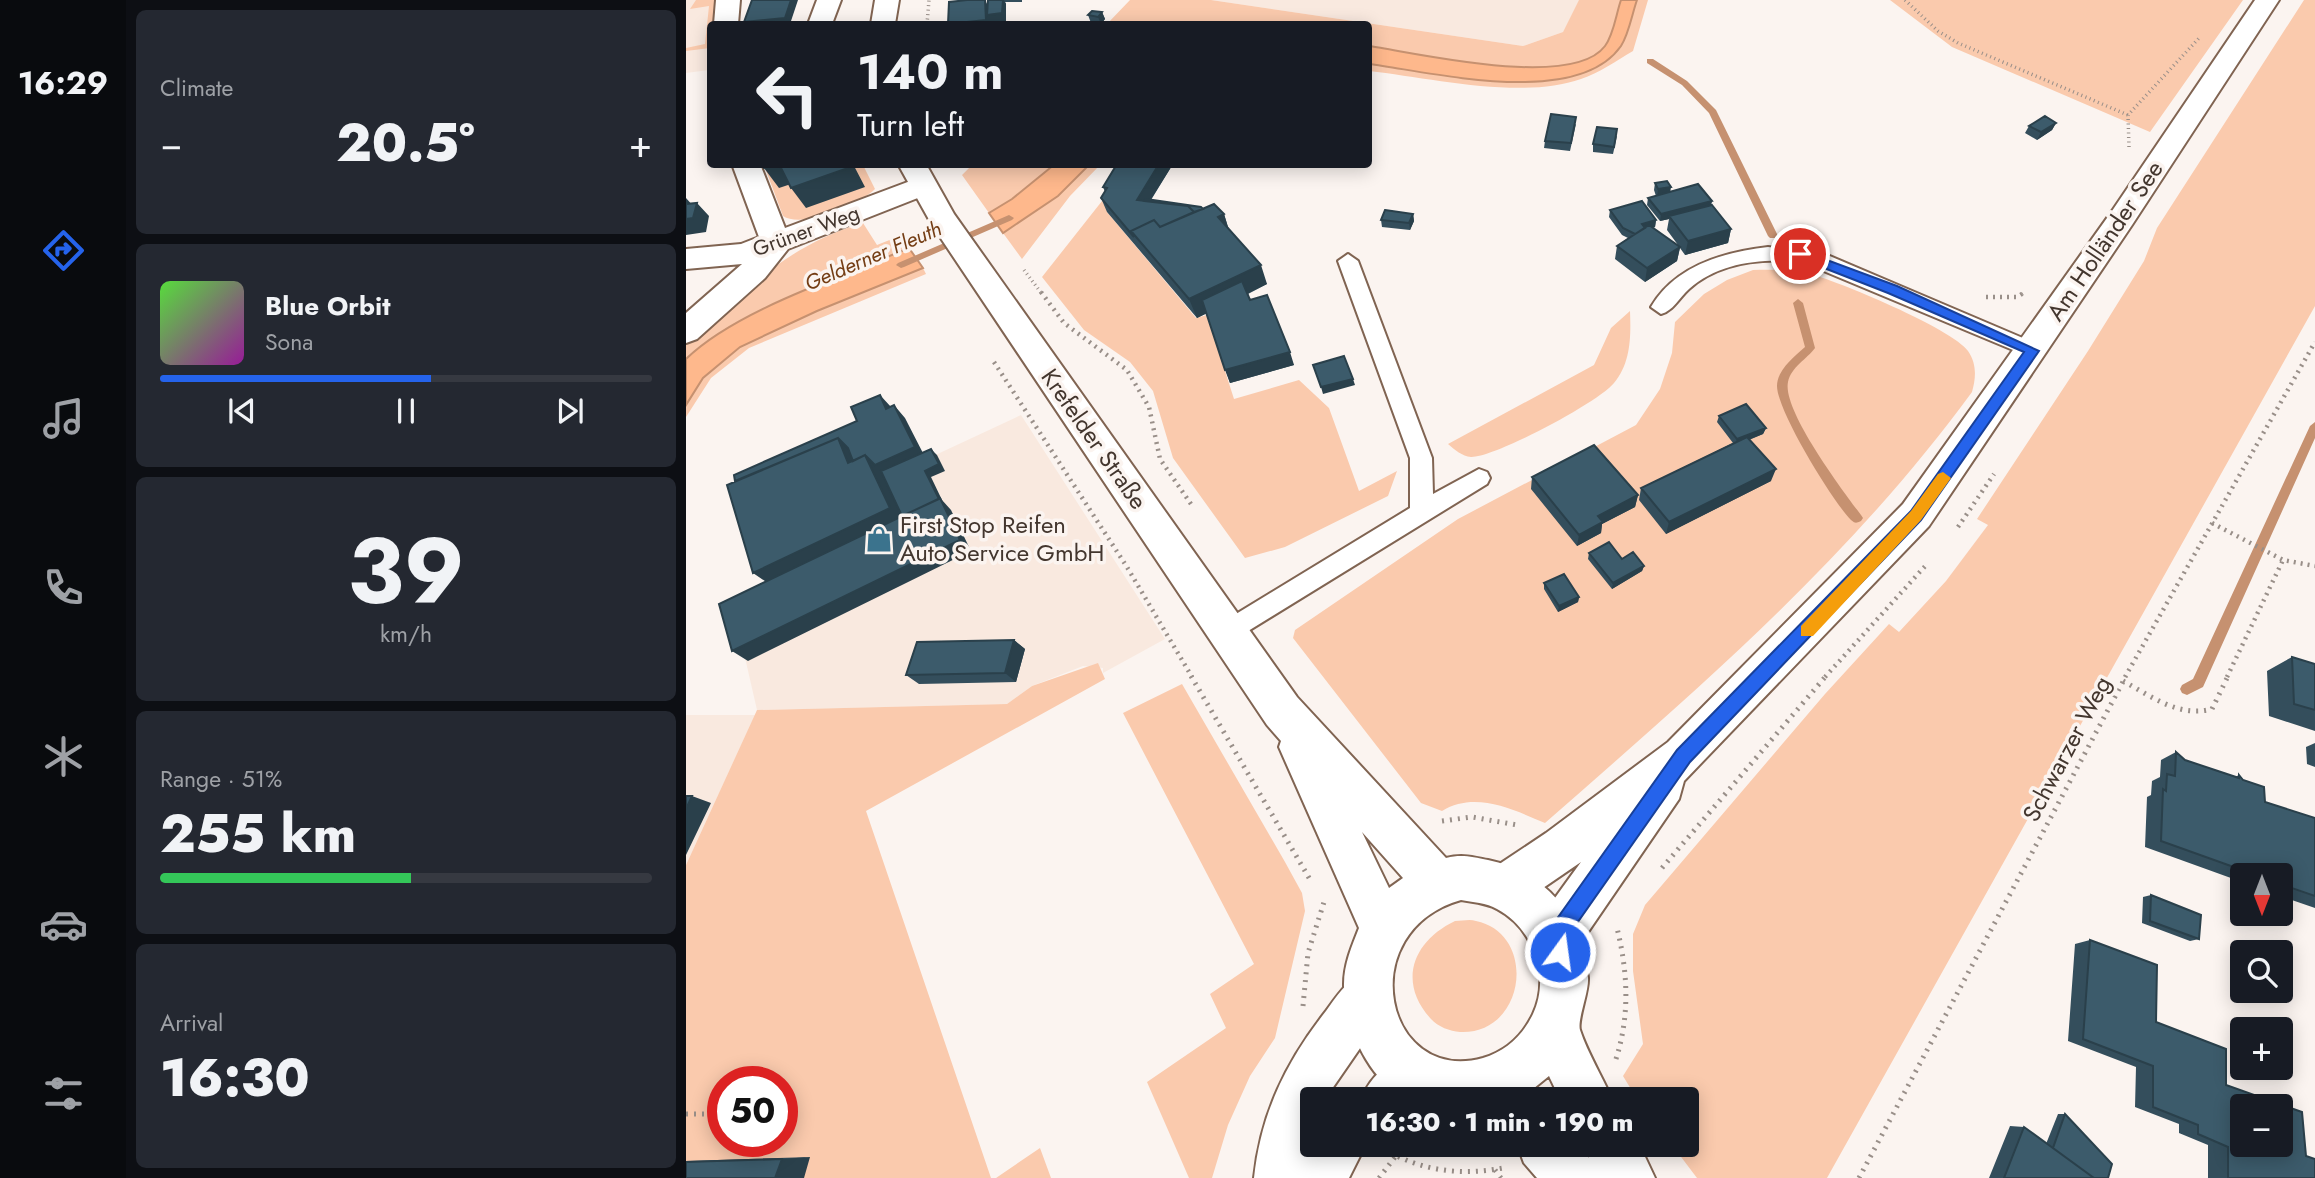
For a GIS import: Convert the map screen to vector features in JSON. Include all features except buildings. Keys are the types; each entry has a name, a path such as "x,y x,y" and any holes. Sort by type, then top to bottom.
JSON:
{"street":[{"path":"726,21 727,0"},
{"path":"821,21 829,0"},
{"path":"884,21 887,0"},
{"name":"Am Holländer See","path":"1508,885 1562,849 1683,756 1916,515 2032,351 2267,0"},
{"path":"686,331 754,271 776,243 748,168"},
{"name":"Grüner Weg","path":"686,259 744,254 776,243 918,176"},
{"name":"Krefelder Straße","path":"918,176 974,265 1282,710 1437,882"},
{"name":"Krefelder Straße","path":"1282,710 1383,927"},
{"name":"Am Holländer See","path":"1556,937 1683,756"},
{"path":"1401,1087 1386,1045 1376,1027 1368,995 1373,948 1383,927 1407,899 1437,882 1461,877 1485,878 1508,885 1527,898 1544,915 1556,937 1564,966 1563,987 1554,1028 1538,1054 1502,1087"},
{"path":"1281,1178 1284,1148 1294,1109 1315,1069 1368,995"},
{"path":"1554,1028 1600,1081"},
{"path":"1318,1178 1332,1157"},
{"path":"1554,1157 1572,1178"},
{"path":"1617,1157 1628,1178"}],"lane":[{"path":"1661,307 1685,281 1703,270 1746,256 1786,252 1818,259 2032,351"},
{"path":"1348,261 1421,458 1422,512"},
{"path":"1227,633 1479,478"}],"path":[{"path":"927,21 929,0"},
{"path":"1905,0 1938,31 1958,43 2128,115"},
{"path":"2129,150 2126,126 2128,115 2201,36"},
{"path":"1017,260 1064,323 1127,370 1150,407 1160,459 1197,513"},
{"path":"1979,296 2017,297 2032,288"},
{"name":"Schwarzer Weg","path":"1859,1178 2123,681 2315,342"},
{"path":"991,358 1127,567 1182,659 1218,727 1324,902 1310,940 1302,982 1303,1014"},
{"path":"2212,523 2283,560 2315,566"},
{"path":"2123,681 2179,710 2193,713 2212,709 2283,560"},
{"path":"1600,1081 1622,1044 1628,1002 1627,961 1616,922"},
{"path":"686,1114 707,1114"},
{"path":"1379,1178 1395,1157 1420,1167 1446,1171 1495,1170 1501,1178"}],"shaded area":[{"path":"686,0 717,0 714,21 707,21 707,70 686,73"},
{"path":"696,0 717,0 714,21 707,21 709,6 690,9"},
{"path":"1130,0 1211,0 1353,21 1110,21"},
{"path":"1211,0 1580,0 1563,32 1523,46 1372,24 1372,21 1353,21"},
{"path":"1579,0 1621,0 1608,41 1588,59 1562,66 1529,67 1457,61 1372,47 1372,24 1523,46 1563,32"},
{"path":"1621,0 1637,0 1621,46 1600,65 1572,77 1502,82 1372,64 1372,47 1493,65 1561,66 1587,59 1605,46 1613,30"},
{"path":"1637,0 1648,0 1633,51 1581,79 1557,85 1532,88 1476,86 1372,71 1372,64 1466,78 1543,81 1577,75 1605,62 1623,41"},
{"path":"1890,0 2243,0 2150,132 1952,47"},
{"path":"2304,0 2315,0 2315,306 1827,1178 1697,1178 1681,1157 1699,1157 1699,1087 1630,1087 1623,1076 1643,1044 1633,971 1633,934 1645,905 1825,694 1889,624 1899,632 1946,581 1988,525 1977,519 2144,261 2157,228"},
{"path":"707,25 707,48 686,51 686,48 705,44"},
{"path":"765,168 864,168 875,189 857,202 830,213 803,220 783,216"},
{"path":"969,168 1051,168 1012,199 989,213 962,175"},
{"path":"1050,168 1086,168 1058,196 1003,233 989,213 1012,199"},
{"path":"1086,168 1097,168 1070,196 1022,259 1003,233 1058,196"},
{"path":"1102,201 1113,202 1107,212 1196,318 1207,315 1234,399 1299,380 1329,408 1359,491 1397,471 1388,496 1285,547 1245,558 1173,458 1153,391 1130,362 1084,330 1042,277"},
{"path":"863,223 877,245 902,235 909,248 761,310 707,341 686,359 686,345 725,307 767,272 812,243"},
{"name":"Gelderner Fleuth","path":"909,248 923,268 817,311 740,347 703,378 686,405 686,359 707,341 761,310"},
{"path":"923,268 926,274 749,348 711,378 686,417 686,405 703,378 740,347 817,311"},
{"path":"1753,270 1794,271 1822,277 1918,318 1968,351 1975,371 1972,392 1925,453 1824,566 1716,671 1545,823 1494,804 1467,802 1442,811 1421,803 1293,638 1295,630 1458,519 1636,425 1660,389 1672,353 1675,322 1704,294 1727,280"},
{"path":"1630,311 1630,339 1624,367 1614,383 1589,403 1546,428 1483,455 1471,457 1448,444 1594,365 1611,328"},
{"path":"1021,415 1165,639 1103,673 1103,668 1083,666 1032,686 1007,704 757,710 735,614 871,485"},
{"path":"1098,663 1105,679 866,811 991,1178 686,1178 686,865 757,710 1007,704 1032,686"},
{"path":"1182,684 1302,893 1305,911 1275,1038 1250,1076 1228,1125 1212,1178 1189,1178 1147,1082 1226,1028 1210,994 1254,964 1123,713"},
{"path":"686,715 755,715 686,865"},
{"path":"1474,920 1496,930 1509,944 1516,963 1516,982 1510,1002 1499,1018 1482,1029 1460,1032 1444,1028 1431,1019 1415,991 1413,977 1420,951 1441,929 1455,921"},
{"path":"1040,1148 1051,1178 996,1178"}],"waterway":[{"path":"1650,61 1684,83 1700,96 1713,112 1773,236"},
{"name":"Gelderner Fleuth","path":"901,265 1009,218"},
{"path":"1798,303 1810,348 1785,375 1782,387 1784,399 1812,454 1857,518"},
{"path":"2187,689 2198,683 2315,426"}],"slow traffic":[{"path":"1807,631 1916,515 1943,478"}],"place":[{"name":"First Stop Reifen Auto Service GmbH","path":"879,539"}],"route":[{"path":"1560,952 1556,937 1683,756 1834,603 1916,515 2032,351 1893,290 1800,254"}]}
